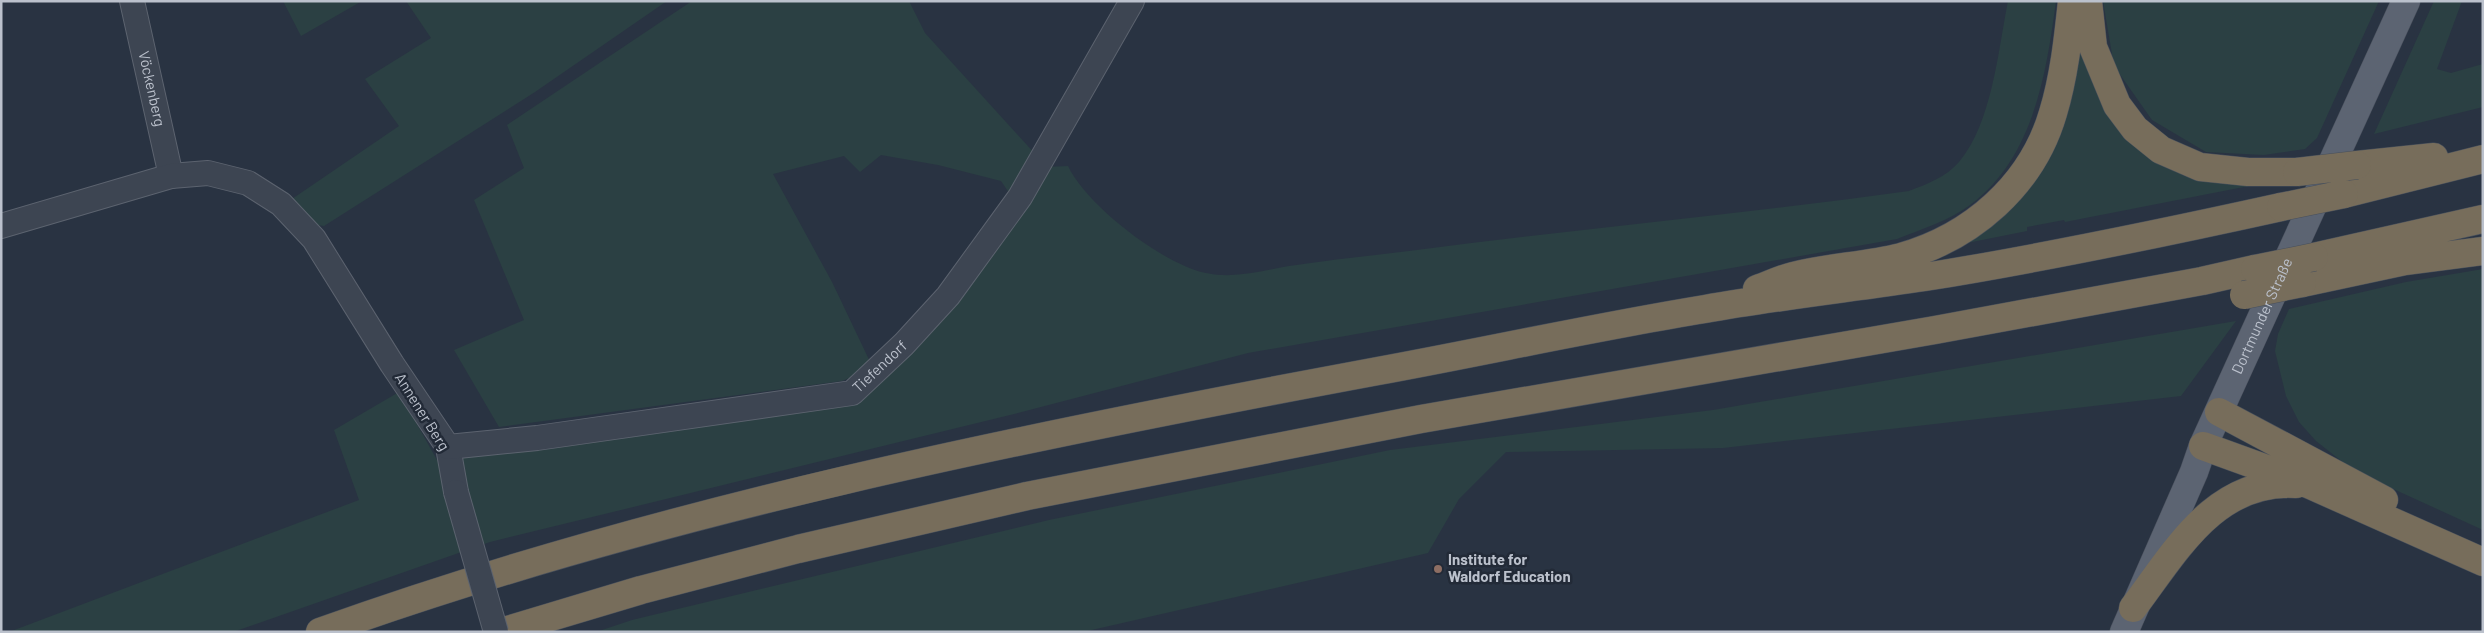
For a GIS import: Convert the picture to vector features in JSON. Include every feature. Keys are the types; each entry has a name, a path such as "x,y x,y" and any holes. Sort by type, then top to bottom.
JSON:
{"highway":[{"path":"1704,309 1792,276 1900,257 1970,226 2005,198 2030,165 2053,114 2065,59 2072,1"},
{"path":"2088,1 2092,47 2116,105 2135,129 2161,150 2200,167 2248,172 2297,172 2483,152"},
{"path":"320,632 471,582 627,536 1012,442 1212,402 1704,309 1928,276 2166,232 2344,194 2483,159"},
{"path":"502,632 642,590 789,551 1027,496 1430,417 2202,281 2483,219"},
{"path":"2202,281 2244,295 2405,261 2483,251"},
{"path":"2219,412 2417,516 2483,546"},
{"path":"2203,446 2308,484 2483,562"},
{"path":"2129,620 2187,536 2214,508 2230,498 2265,484 2278,482 2308,484"}],"main road":[{"name":"Dortmunder Straße","path":"2129,620 2194,472 2203,446 2406,1"}],"street":[{"name":"Vöckenberg","path":"132,1 171,176"},
{"name":"Tiefendorf","path":"448,447 556,436 852,393 904,344 948,296 1020,197 1132,1"},
{"name":"Annener Berg","path":"171,176 208,173 248,183 281,204 314,239 392,364 448,447 456,492 496,632"},
{"path":"1,226 171,176"}],"green space":[{"path":"283,1 362,1 301,36"},
{"path":"406,1 667,1 535,92 324,226 311,224 292,199 399,126 365,79 431,38"},
{"path":"692,1 909,1 925,33 1047,167 1068,166 1077,181 1108,215 1149,246 1169,258 1189,268 1206,273 1227,275 1248,274 1334,260 1909,191 1936,180 1948,172 1959,162 1970,146 1979,127 1992,86 2008,1 2056,1 2047,58 2033,114 2009,164 1991,186 1962,211 1897,239 1248,353 1010,415 490,542 233,632 9,632 359,500 334,430 399,392 437,460 863,393 1022,212 1001,181 938,165 881,155 860,172 844,156 773,174 832,282 873,368 842,381 499,427 454,350 524,320 474,200 524,168 507,125"},
{"path":"2103,1 2379,1 2317,138 2305,149 2264,155 2206,152 2152,120 2114,66"},
{"path":"2434,1 2462,1 2437,69 2451,73 2483,64 2483,107 2374,134"},
{"path":"2077,35 2114,114 2254,185 2065,222 2064,220 2027,227 2027,231 1962,244 1995,217"},
{"path":"2483,269 2483,530 2354,471 2316,441 2299,422 2286,396 2275,351 2278,334 2289,309 2406,282"},
{"path":"2236,321 2181,396 1723,448 1506,452 1459,499 1428,553 1083,632 596,632 632,620 1049,520 1390,450 1713,410"}],"place":[{"name":"Institute for Waldorf Education","path":"1438,569"}]}
